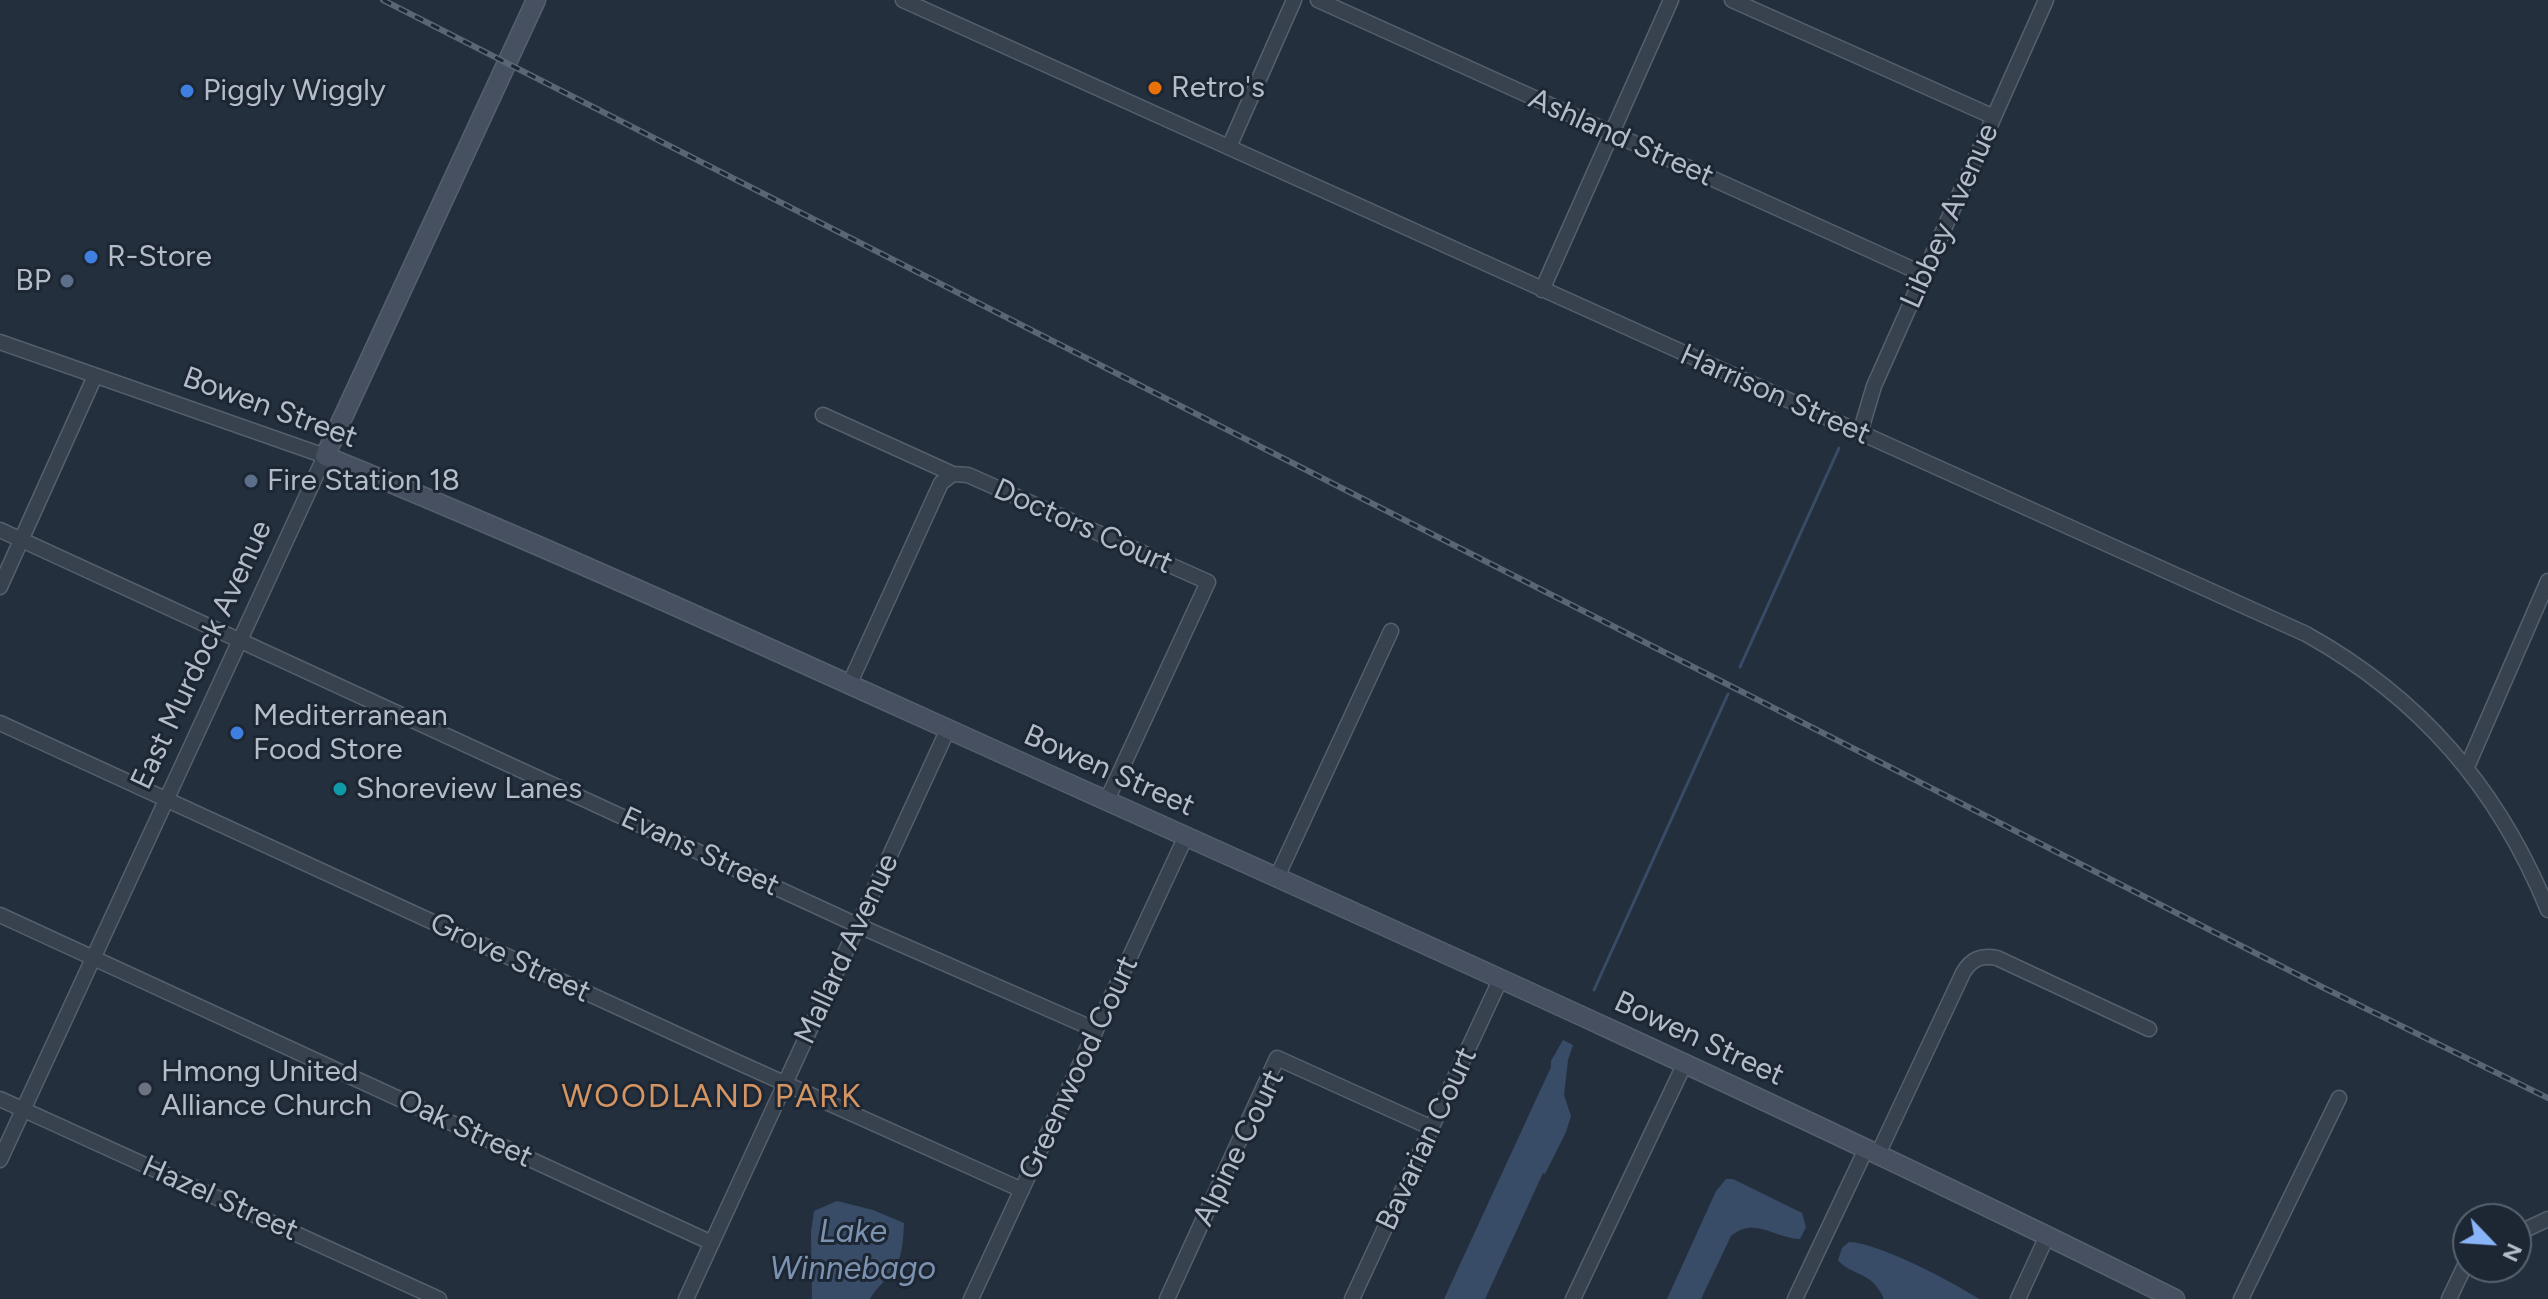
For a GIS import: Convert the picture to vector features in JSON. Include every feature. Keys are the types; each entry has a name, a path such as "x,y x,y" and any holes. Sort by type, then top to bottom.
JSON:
{"main road":[{"name":"East Murdock Avenue","path":"325,456 536,0"},
{"name":"Bowen Street","path":"325,456 504,530 1501,978 1872,1151 2175,1299"}],"street":[{"path":"1229,147 1294,0"},
{"name":"Ashland Street","path":"1318,0 1923,274"},
{"path":"1542,290 1671,0"},
{"path":"1732,0 1994,117"},
{"name":"Libbey Avenue","path":"1860,433 1874,386 2046,0"},
{"name":"Harrison Street","path":"911,2 2306,634 2364,669 2394,693 2424,719 2467,767 2521,848 2548,910"},
{"name":"Bowen Street","path":"0,342 325,456"},
{"path":"0,587 95,376"},
{"path":"823,415 953,474"},
{"name":"East Murdock Avenue","path":"0,1160 325,456"},
{"name":"Doctors Court","path":"849,685 941,483 953,474 968,475 1208,582 1107,800"},
{"name":"Evans Street","path":"0,530 857,925 1096,1030"},
{"path":"2467,767 2548,581"},
{"path":"1277,877 1391,631"},
{"name":"Grove Street","path":"0,723 1022,1190"},
{"name":"Mallard Avenue","path":"686,1299 948,729"},
{"name":"Greenwood Court","path":"971,1299 1186,836"},
{"name":"Oak Street","path":"0,915 712,1243"},
{"path":"1795,1299 1971,961 1980,957 1997,958 2149,1029"},
{"name":"Bavarian Court","path":"1352,1299 1501,978"},
{"name":"Alpine Court","path":"1167,1299 1277,1058 1432,1128"},
{"path":"1573,1299 1685,1063"},
{"path":"2241,1299 2339,1098"},
{"name":"Hazel Street","path":"0,1099 439,1299"},
{"path":"2018,1299 2047,1236"}],"water":[{"path":"1563,1040 1573,1045 1564,1095 1571,1116 1566,1132 1543,1173 1485,1299 1444,1299 1551,1067 1551,1061"},
{"path":"1726,1179 1733,1179 1802,1213 1806,1227 1800,1239 1756,1228 1740,1230 1731,1236 1701,1299 1667,1299 1716,1191"},
{"name":"Lake Winnebago","path":"837,1201 873,1210 904,1223 898,1262 870,1299 812,1299 811,1232 814,1211"},
{"path":"1849,1242 1896,1256 1979,1299 1884,1299 1873,1283 1838,1260 1842,1248"}],"waterway":[{"path":"1740,667 1839,448"},
{"path":"1594,990 1728,694"}],"railway":[{"path":"383,0 2322,987 2548,1098"}],"place":[{"name":"Retro's","path":"1155,88"},
{"name":"Piggly Wiggly","path":"187,91"},
{"name":"R-Store","path":"91,257"},
{"name":"BP","path":"67,281"},
{"name":"Fire Station 18","path":"251,481"},
{"name":"Mediterranean Food Store","path":"237,733"},
{"name":"Shoreview Lanes","path":"340,789"},
{"name":"Hmong United Alliance Church","path":"145,1089"}],"district":[{"name":"WOODLAND PARK","path":"712,1098"}]}
